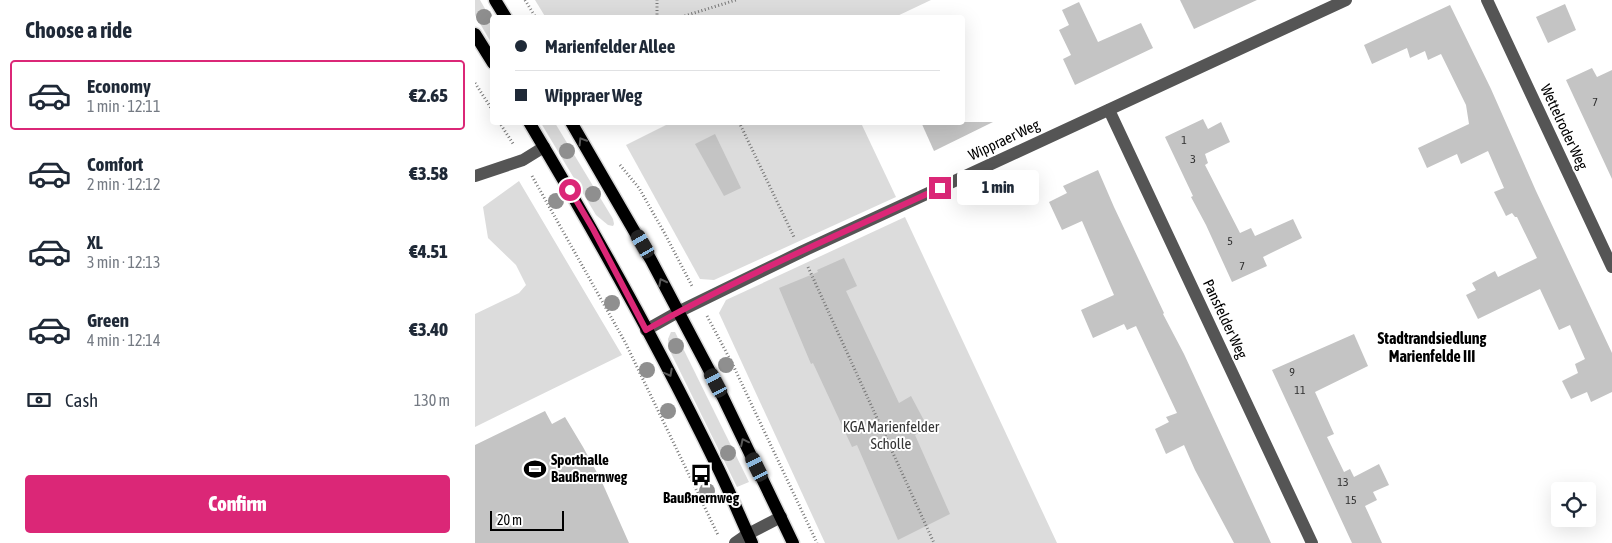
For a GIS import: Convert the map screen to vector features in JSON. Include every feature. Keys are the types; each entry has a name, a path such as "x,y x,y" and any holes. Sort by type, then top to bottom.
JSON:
{"main road":[{"path":"495,0 504,15"},
{"path":"475,34 490,58"},
{"path":"531,125 593,229 717,465 750,538"},
{"path":"573,125 651,260 716,383 793,543"}],"street":[{"name":"Wippraer Weg","path":"646,330 677,312 801,252 1346,0"},
{"name":"Wettelroder Weg","path":"1487,0 1612,267"},
{"name":"Pansfelder Weg","path":"1109,110 1312,543"},
{"path":"475,176 523,160 544,147"},
{"path":"735,543 750,538 781,517"}],"path":[{"path":"525,0 534,15"},
{"path":"657,0 657,15"},
{"path":"688,15 736,0"},
{"path":"475,84 490,107"},
{"path":"501,125 523,160 625,342 718,535"},
{"path":"740,125 935,543"},
{"path":"692,480 701,476"}],"green space":[{"path":"475,0 480,0 490,18 490,41 475,15"},
{"path":"535,0 931,0 899,15 544,15"},
{"path":"542,125 556,125 613,219 613,226 608,225 596,215"},
{"path":"666,125 862,125 896,197 714,280 700,279 626,145"},
{"path":"519,181 622,355 475,427 475,314 519,293 526,285 516,265 488,238 483,207"},
{"name":"KGA Marienfelder Scholle","path":"905,217 1057,543 825,543 719,313 726,300"},
{"path":"671,332 675,332 749,482 737,487 669,349 668,339"}],"building":[{"path":"1180,0 1257,0 1194,29"},
{"path":"1079,2 1098,42 1141,23 1153,48 1075,85 1063,59 1071,55 1059,30 1069,25 1062,10"},
{"path":"1565,4 1576,30 1548,43 1536,17"},
{"path":"1450,5 1491,89 1536,191 1612,353 1612,392 1591,402 1587,392 1571,399 1562,381 1578,373 1575,364 1585,359 1570,325 1559,330 1540,289 1478,319 1466,295 1476,290 1472,283 1495,271 1498,277 1537,258 1517,217 1512,213 1506,216 1494,192 1504,188 1488,151 1461,164 1457,154 1427,168 1418,148 1469,124 1466,105 1441,54 1428,60 1425,51 1410,58 1407,48 1372,64 1364,45"},
{"path":"1592,68 1597,77 1612,70 1612,179 1566,80"},
{"path":"1203,119 1208,129 1221,122 1230,142 1205,154 1208,163 1205,165 1240,233 1251,228 1255,236 1293,219 1302,238 1263,257 1267,266 1232,282 1191,197 1193,196 1165,137"},
{"path":"965,122 993,122 934,151 922,125 965,125"},
{"path":"715,134 741,188 724,196 695,144"},
{"path":"1098,170 1163,314 1184,354 1271,543 1234,543 1195,470 1184,445 1166,454 1155,429 1169,422 1166,417 1177,413 1136,326 1127,330 1124,324 1093,338 1081,310 1114,295 1082,221 1062,230 1049,202 1067,193 1063,186"},
{"path":"844,258 857,286 846,291 899,403 911,396 928,428 915,435 950,514 898,540 857,445 852,447 813,363 811,364 779,288 818,272 817,270"},
{"path":"1354,334 1368,366 1315,392 1334,434 1327,437 1344,472 1350,469 1354,477 1379,464 1389,485 1373,492 1377,500 1365,506 1382,543 1352,543 1272,370"},
{"name":"Sporthalle Baußnernweg","path":"545,411 552,424 565,417 601,480 629,543 475,543 475,445"}],"place":[{"name":"Sporthalle Baußnernweg","path":"535,469"},
{"name":"Baußnernweg","path":"701,475"}],"district":[{"name":"Stadtrandsiedlung Marienfelde III","path":"1432,347"}],"route":[{"path":"570,190 593,229 646,330 677,312 801,252 940,188"}]}
